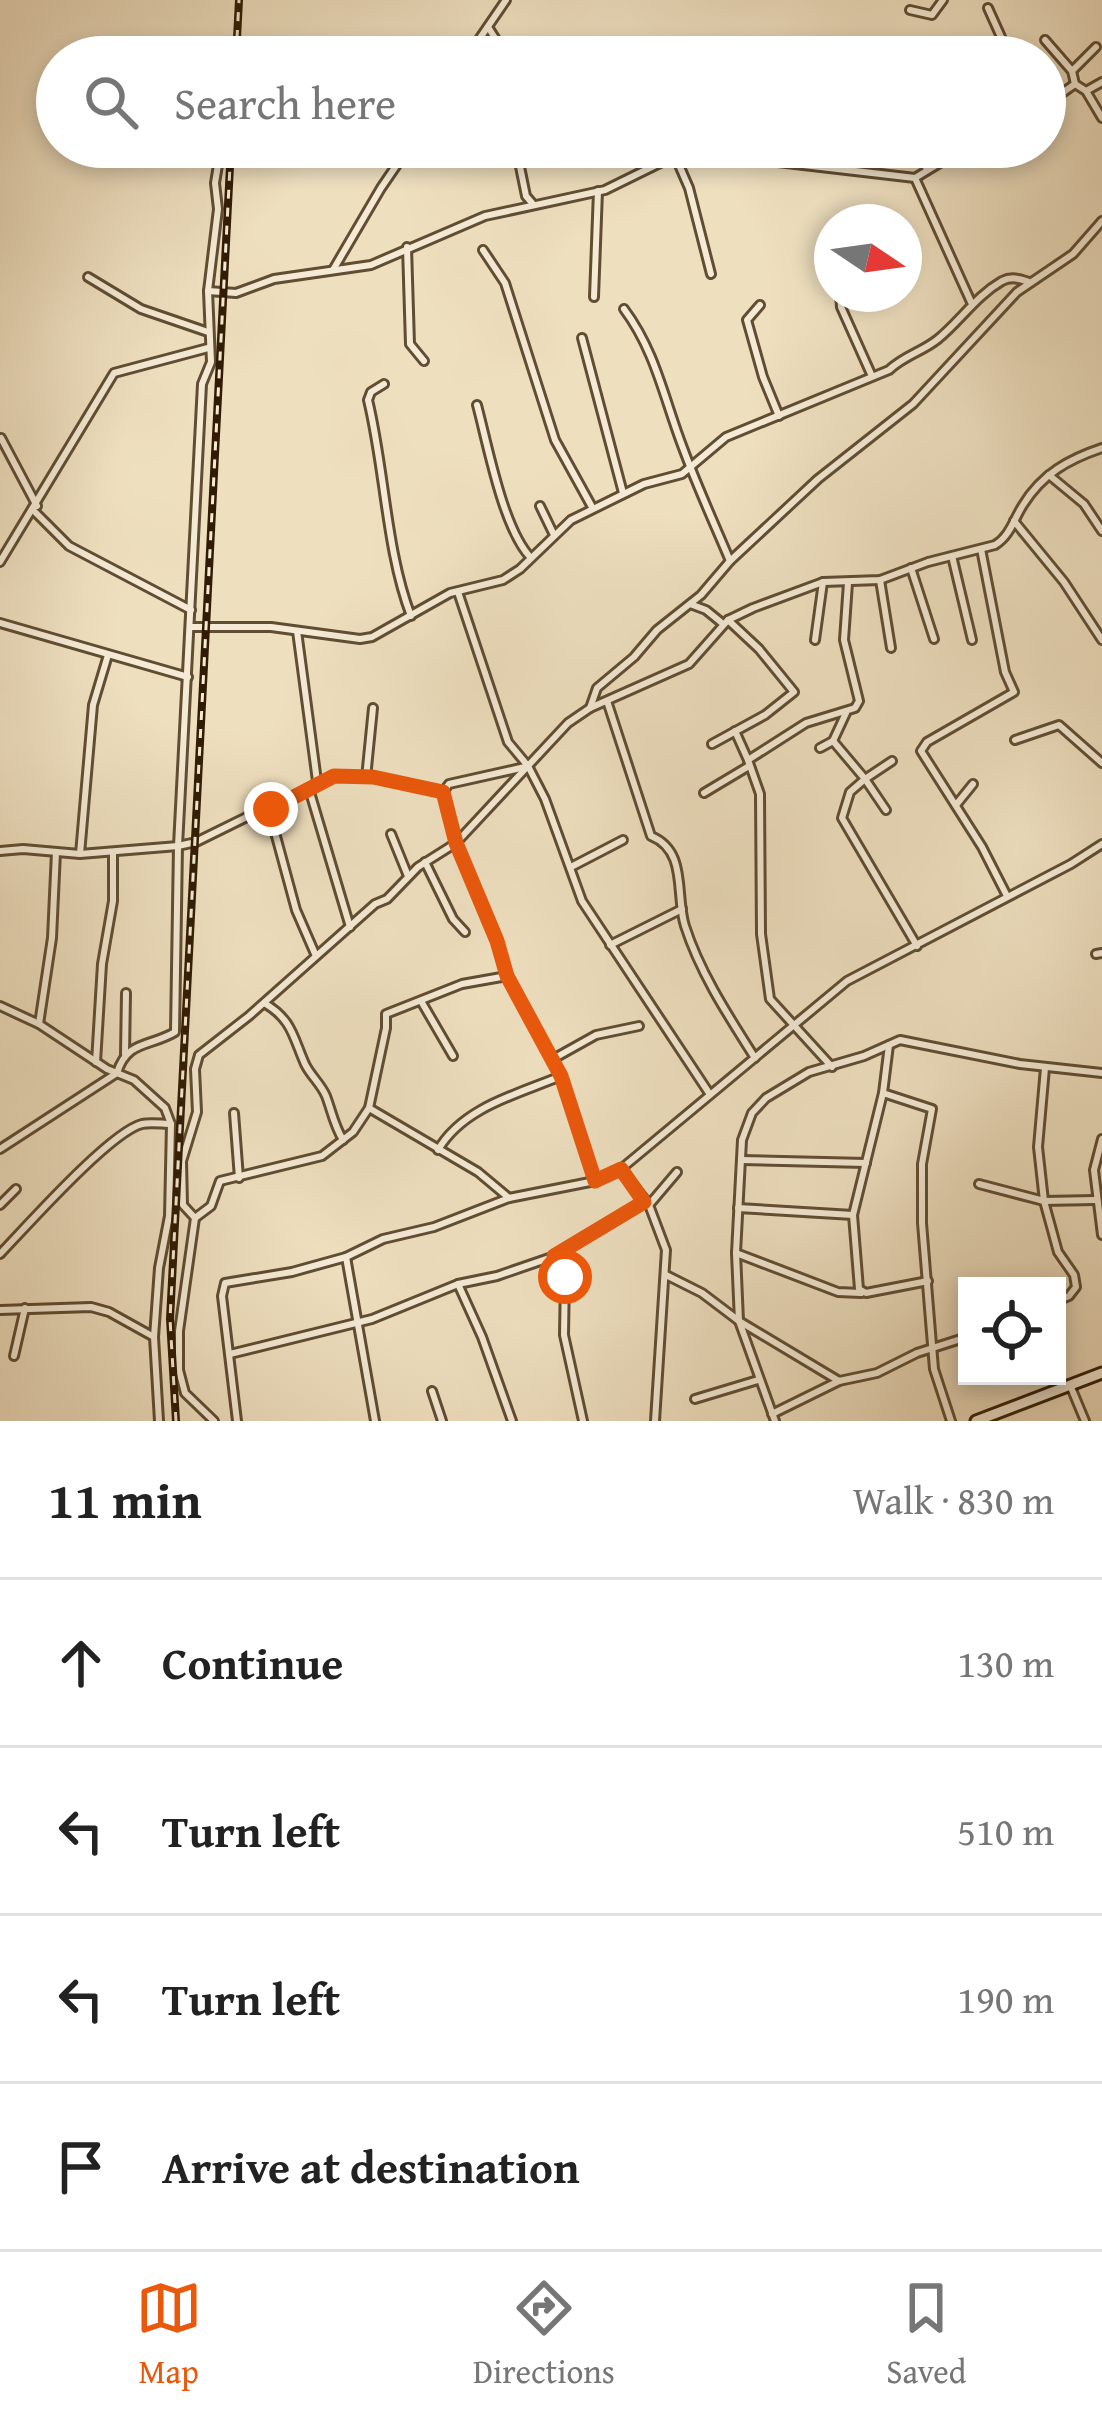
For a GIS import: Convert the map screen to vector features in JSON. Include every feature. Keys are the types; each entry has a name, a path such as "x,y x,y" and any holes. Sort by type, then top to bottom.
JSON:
{"main road":[{"path":"976,1421 1102,1373"}],"street":[{"path":"481,36 506,0"},
{"path":"910,10 932,15 943,0"},
{"path":"988,8 1001,36"},
{"path":"488,27 493,36"},
{"path":"1072,71 1096,47"},
{"path":"1066,64 1102,118"},
{"path":"1086,91 1102,82"},
{"path":"1066,90 1075,84"},
{"path":"125,1054 142,1042 175,1032 178,846 202,384 211,362 208,291 218,209 218,168"},
{"path":"333,270 394,168"},
{"path":"522,168 532,203"},
{"path":"208,291 236,293 274,279 370,265 485,216 597,192 653,168"},
{"path":"680,168 711,274"},
{"path":"829,168 915,178 930,168"},
{"path":"915,178 971,302"},
{"path":"594,297 597,192"},
{"path":"590,708 597,688 730,561 818,479 913,404 932,379 1030,283 1073,254 1102,221"},
{"path":"407,247 410,344 424,361"},
{"path":"483,250 505,283 555,440 592,507"},
{"path":"88,277 141,309 208,332"},
{"path":"190,627 360,639 457,590 502,580 553,533 592,507 692,467 714,443 890,370 904,356 928,346 971,302 983,299 1009,278 1030,283"},
{"path":"760,305 747,320 779,416"},
{"path":"624,309 660,374 697,488 730,561"},
{"path":"843,312 871,374"},
{"path":"582,338 623,493"},
{"path":"0,562 114,373 208,348"},
{"path":"384,384 368,400 396,547 395,574 411,616"},
{"path":"477,405 495,477 518,538 531,558"},
{"path":"1,438 35,508 69,546 191,610"},
{"path":"196,1218 183,1205 182,1168 197,1112 196,1060 408,876 456,843 568,723 590,708 689,664 726,622 823,582 880,580 1004,540 1025,500 1049,475 1060,465 1102,448"},
{"path":"1049,475 1084,504 1102,531"},
{"path":"540,506 553,533"},
{"path":"1014,521 1064,582 1102,640"},
{"path":"981,549 1005,672 1014,692 921,747 928,767 982,847 1007,896"},
{"path":"952,556 972,640"},
{"path":"911,568 934,639"},
{"path":"880,580 891,648"},
{"path":"815,640 823,582"},
{"path":"820,748 833,741 846,712 859,701 844,640 848,582"},
{"path":"457,590 508,742 528,766 583,901 710,1093"},
{"path":"690,604 726,622 759,649 794,692 712,744"},
{"path":"0,623 188,677"},
{"path":"297,632 317,781"},
{"path":"80,854 93,705 109,655"},
{"path":"607,701 651,836 675,858 684,924 713,988 755,1058"},
{"path":"366,778 373,708"},
{"path":"704,793 818,717 846,712"},
{"path":"1015,740 1059,725 1102,764"},
{"path":"736,731 760,794 761,934 768,990 776,1008 832,1067"},
{"path":"833,741 886,810"},
{"path":"892,760 850,792 842,818 917,946"},
{"path":"443,792 449,784 528,766"},
{"path":"270,814 276,805 334,776 443,792"},
{"path":"956,805 973,784"},
{"path":"309,789 350,927"},
{"path":"443,792 456,843 507,976 561,1076 595,1181"},
{"path":"0,851 80,854 178,846 262,809 270,814 296,910 316,956"},
{"path":"391,834 408,876"},
{"path":"571,867 623,840"},
{"path":"237,1421 222,1296 225,1283 346,1257 383,1239 434,1227 509,1198 595,1181 621,1169 847,981 1102,844"},
{"path":"39,1024 52,938 56,852"},
{"path":"96,1062 102,964 113,901 112,853"},
{"path":"425,862 464,932"},
{"path":"610,945 682,910"},
{"path":"214,1421 185,1393 179,1370 179,1331 196,1218 211,1206 220,1180 322,1156 365,1118 386,1014 462,984 507,976"},
{"path":"0,1149 117,1073 125,1054 126,993"},
{"path":"422,1001 453,1056"},
{"path":"264,1003 280,1012 295,1032 308,1070 324,1090 344,1140"},
{"path":"0,1006 143,1087 165,1108 171,1124 168,1235 159,1268 154,1337 159,1421"},
{"path":"553,1059 596,1035 639,1026"},
{"path":"958,1340 902,1359 871,1376 839,1381 774,1417 739,1321 736,1253 746,1125 766,1098 808,1072 900,1040 1045,1068 1102,1072"},
{"path":"861,1293 853,1215 890,1045"},
{"path":"1045,1068 1038,1147 1044,1201 1058,1252 1075,1280 1074,1291 1066,1296"},
{"path":"438,1151 454,1129 478,1111 561,1076"},
{"path":"883,1094 932,1108 922,1165 922,1222 936,1383 951,1421"},
{"path":"369,1108 478,1172 509,1198"},
{"path":"234,1113 239,1178"},
{"path":"0,1253 69,1181 128,1131 142,1124 171,1124"},
{"path":"1102,1139 1094,1170 1102,1235"},
{"path":"742,1160 866,1163"},
{"path":"621,1169 664,1241 666,1275 655,1421"},
{"path":"230,1354 357,1324 458,1284 554,1256 646,1204 677,1172"},
{"path":"980,1184 1044,1201 1095,1200"},
{"path":"0,1204 16,1189"},
{"path":"738,1208 853,1215"},
{"path":"736,1253 838,1292 928,1282"},
{"path":"554,1256 565,1277 564,1335 583,1421"},
{"path":"346,1257 375,1421"},
{"path":"666,1275 839,1381"},
{"path":"458,1284 512,1421"},
{"path":"0,1310 91,1307 154,1337"},
{"path":"14,1356 25,1308"},
{"path":"695,1399 758,1380"},
{"path":"1070,1385 1085,1421"},
{"path":"432,1391 442,1421"},
{"path":"1010,1408 1015,1421"}],"railway":[{"path":"237,36 239,0"},
{"path":"176,1421 170,1319 230,168"}],"route":[{"path":"271,809 322,778 334,776 373,777 443,792 456,843 507,976 561,1076 595,1181 621,1169 644,1202 554,1256 565,1277"}]}
